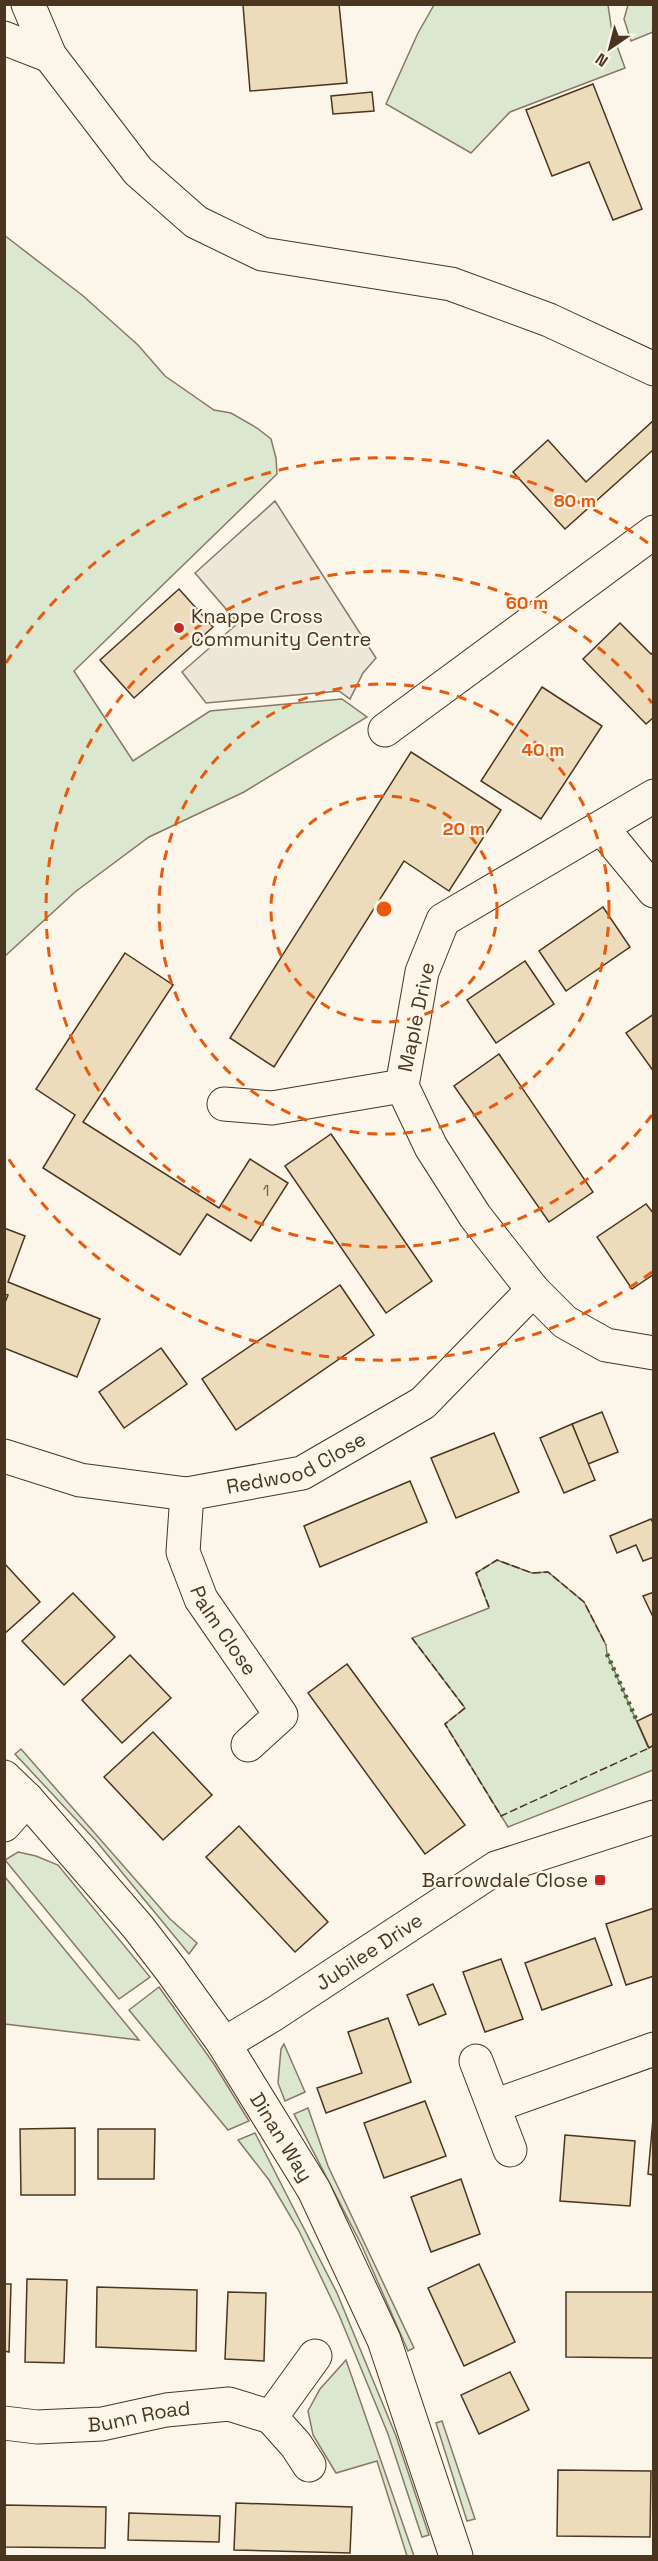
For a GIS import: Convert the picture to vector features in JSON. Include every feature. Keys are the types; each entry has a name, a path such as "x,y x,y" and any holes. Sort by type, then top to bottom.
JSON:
{"street":[{"path":"28,4 50,56 138,171 196,222 262,254 451,284 549,320 654,369"},
{"path":"4,38 50,56"},
{"path":"386,729 654,532"},
{"name":"Maple Drive","path":"654,796 443,920 422,972 402,1086 437,1157 475,1216 533,1290 565,1322 606,1345 654,1353"},
{"path":"602,828 654,891"},
{"path":"224,1104 272,1108 402,1086"},
{"name":"Redwood Close","path":"4,1456 80,1480 187,1494 302,1473 423,1403 533,1290"},
{"name":"Palm Close","path":"187,1494 183,1552 201,1599 281,1715 248,1745"},
{"path":"4,1824 16,1788"},
{"name":"Dinan Way","path":"16,1788 138,1927 224,2044 314,2190 384,2340 456,2556"},
{"name":"Jubilee Drive","path":"224,2044 274,2014 496,1868 654,1816"},
{"path":"494,2106 654,2049"},
{"path":"476,2061 510,2150"},
{"path":"309,2465 296,2445 271,2417 315,2356"},
{"name":"Bunn Road","path":"4,2423 37,2427 102,2424 166,2410 228,2404 271,2417"}],"green space":[{"path":"434,5 608,5 612,32 625,68 510,112 471,153 386,104 418,33"},
{"path":"628,5 653,5 653,32 631,41 624,19"},
{"path":"4,235 82,295 138,345 165,376 214,410 231,413 271,439 276,458 277,474 74,671 133,761 210,711 342,699 367,717 244,792 149,837 75,892 5,956"},
{"path":"497,1560 532,1573 548,1572 584,1602 606,1645 607,1654 648,1747 653,1745 653,1770 508,1827 445,1724 465,1708 412,1638 489,1608 476,1573"},
{"path":"21,1749 170,1919 197,1943 189,1954 97,1842 15,1754"},
{"path":"18,1852 58,1865 150,1977 119,1999 5,1860"},
{"path":"5,1877 139,2040 5,2024"},
{"path":"159,1987 214,2064 249,2121 228,2130 129,2010"},
{"path":"284,2044 305,2092 285,2101 278,2083 281,2049"},
{"path":"308,2108 328,2166 414,2348 408,2351 362,2246 294,2114"},
{"path":"255,2133 337,2293 396,2436 429,2535 422,2537 388,2434 339,2315 299,2231 269,2180 238,2140"},
{"path":"346,2360 414,2556 407,2556 377,2461 336,2473 313,2435 308,2411 320,2389"},
{"path":"442,2421 475,2519 467,2521 436,2423"}],"shaded area":[{"path":"275,501 376,658 363,673 350,699 339,691 206,703 182,672 238,623 195,573"}],"building":[{"path":"339,4 347,83 250,91 243,5"},
{"path":"593,84 642,209 613,220 589,162 552,176 526,110"},
{"path":"372,92 374,111 333,114 331,96"},
{"path":"654,420 654,449 565,529 513,472 548,440 586,482"},
{"path":"179,589 213,627 134,698 100,660"},
{"path":"620,623 651,654 654,652 654,717 646,724 583,659"},
{"path":"542,687 602,726 541,819 481,781"},
{"path":"411,752 501,810 449,891 404,861 274,1067 230,1038"},
{"path":"603,907 630,947 566,991 539,951"},
{"path":"125,953 173,985 83,1122 219,1208 250,1159 288,1183 251,1241 207,1214 180,1255 43,1168 75,1115 36,1089"},
{"path":"525,961 554,1004 496,1043 467,1000"},
{"path":"654,1014 654,1072 626,1033"},
{"path":"499,1054 593,1192 549,1222 454,1086"},
{"path":"331,1134 432,1281 386,1313 285,1166"},
{"path":"646,1204 654,1214 654,1274 632,1289 597,1237"},
{"path":"4,1228 25,1236 8,1282 100,1319 77,1377 4,1348 4,1305 8,1295 4,1294"},
{"path":"340,1285 374,1335 236,1430 202,1379"},
{"path":"161,1348 187,1384 124,1428 99,1392"},
{"path":"602,1412 618,1452 588,1464 572,1424"},
{"path":"572,1424 595,1480 564,1493 540,1438"},
{"path":"494,1433 519,1492 456,1518 431,1458"},
{"path":"410,1481 427,1522 320,1567 304,1526"},
{"path":"651,1519 654,1525 654,1557 643,1561 636,1545 617,1553 610,1536"},
{"path":"4,1563 40,1602 4,1634"},
{"path":"654,1592 654,1619 643,1596"},
{"path":"73,1593 115,1637 64,1685 22,1641"},
{"path":"130,1655 171,1698 122,1743 82,1700"},
{"path":"347,1664 465,1825 425,1854 308,1693"},
{"path":"654,1713 654,1745 649,1748 637,1721"},
{"path":"153,1732 212,1795 163,1840 104,1777"},
{"path":"239,1826 328,1922 295,1952 206,1857"},
{"path":"654,1908 654,1976 626,1985 606,1924"},
{"path":"595,1938 612,1985 542,2010 525,1963"},
{"path":"501,1959 523,2019 485,2032 463,1972"},
{"path":"433,1984 446,2014 419,2025 407,1995"},
{"path":"388,2018 411,2082 326,2113 317,2088 362,2073 348,2032"},
{"path":"425,2101 446,2156 384,2178 364,2123"},
{"path":"654,2108 654,2175 648,2174"},
{"path":"75,2128 75,2195 21,2195 20,2129"},
{"path":"98,2129 155,2129 154,2179 98,2179"},
{"path":"565,2135 635,2141 630,2206 560,2201"},
{"path":"461,2179 480,2234 431,2252 411,2197"},
{"path":"479,2264 515,2342 464,2366 428,2288"},
{"path":"27,2279 67,2280 64,2363 25,2362"},
{"path":"4,2284 11,2284 9,2352 4,2351"},
{"path":"97,2287 197,2290 196,2351 96,2347"},
{"path":"228,2292 266,2293 264,2361 225,2359"},
{"path":"566,2292 654,2292 654,2358 566,2357"},
{"path":"510,2372 529,2410 479,2434 461,2395"},
{"path":"558,2470 651,2471 650,2537 557,2536"},
{"path":"236,2503 352,2507 350,2553 234,2550"},
{"path":"5,2505 106,2507 105,2548 5,2547"},
{"path":"129,2513 220,2516 219,2542 128,2540"}],"hedge":[{"path":"607,1654 637,1721"}],"fence":[{"path":"489,1607 476,1573 497,1560 532,1573 548,1572 584,1602 606,1645"},
{"path":"412,1638 465,1708 445,1724 501,1816 649,1748"}],"place":[{"name":"Knappe Cross Community Centre","path":"179,628"},
{"name":"Barrowdale Close","path":"600,1880"}]}
